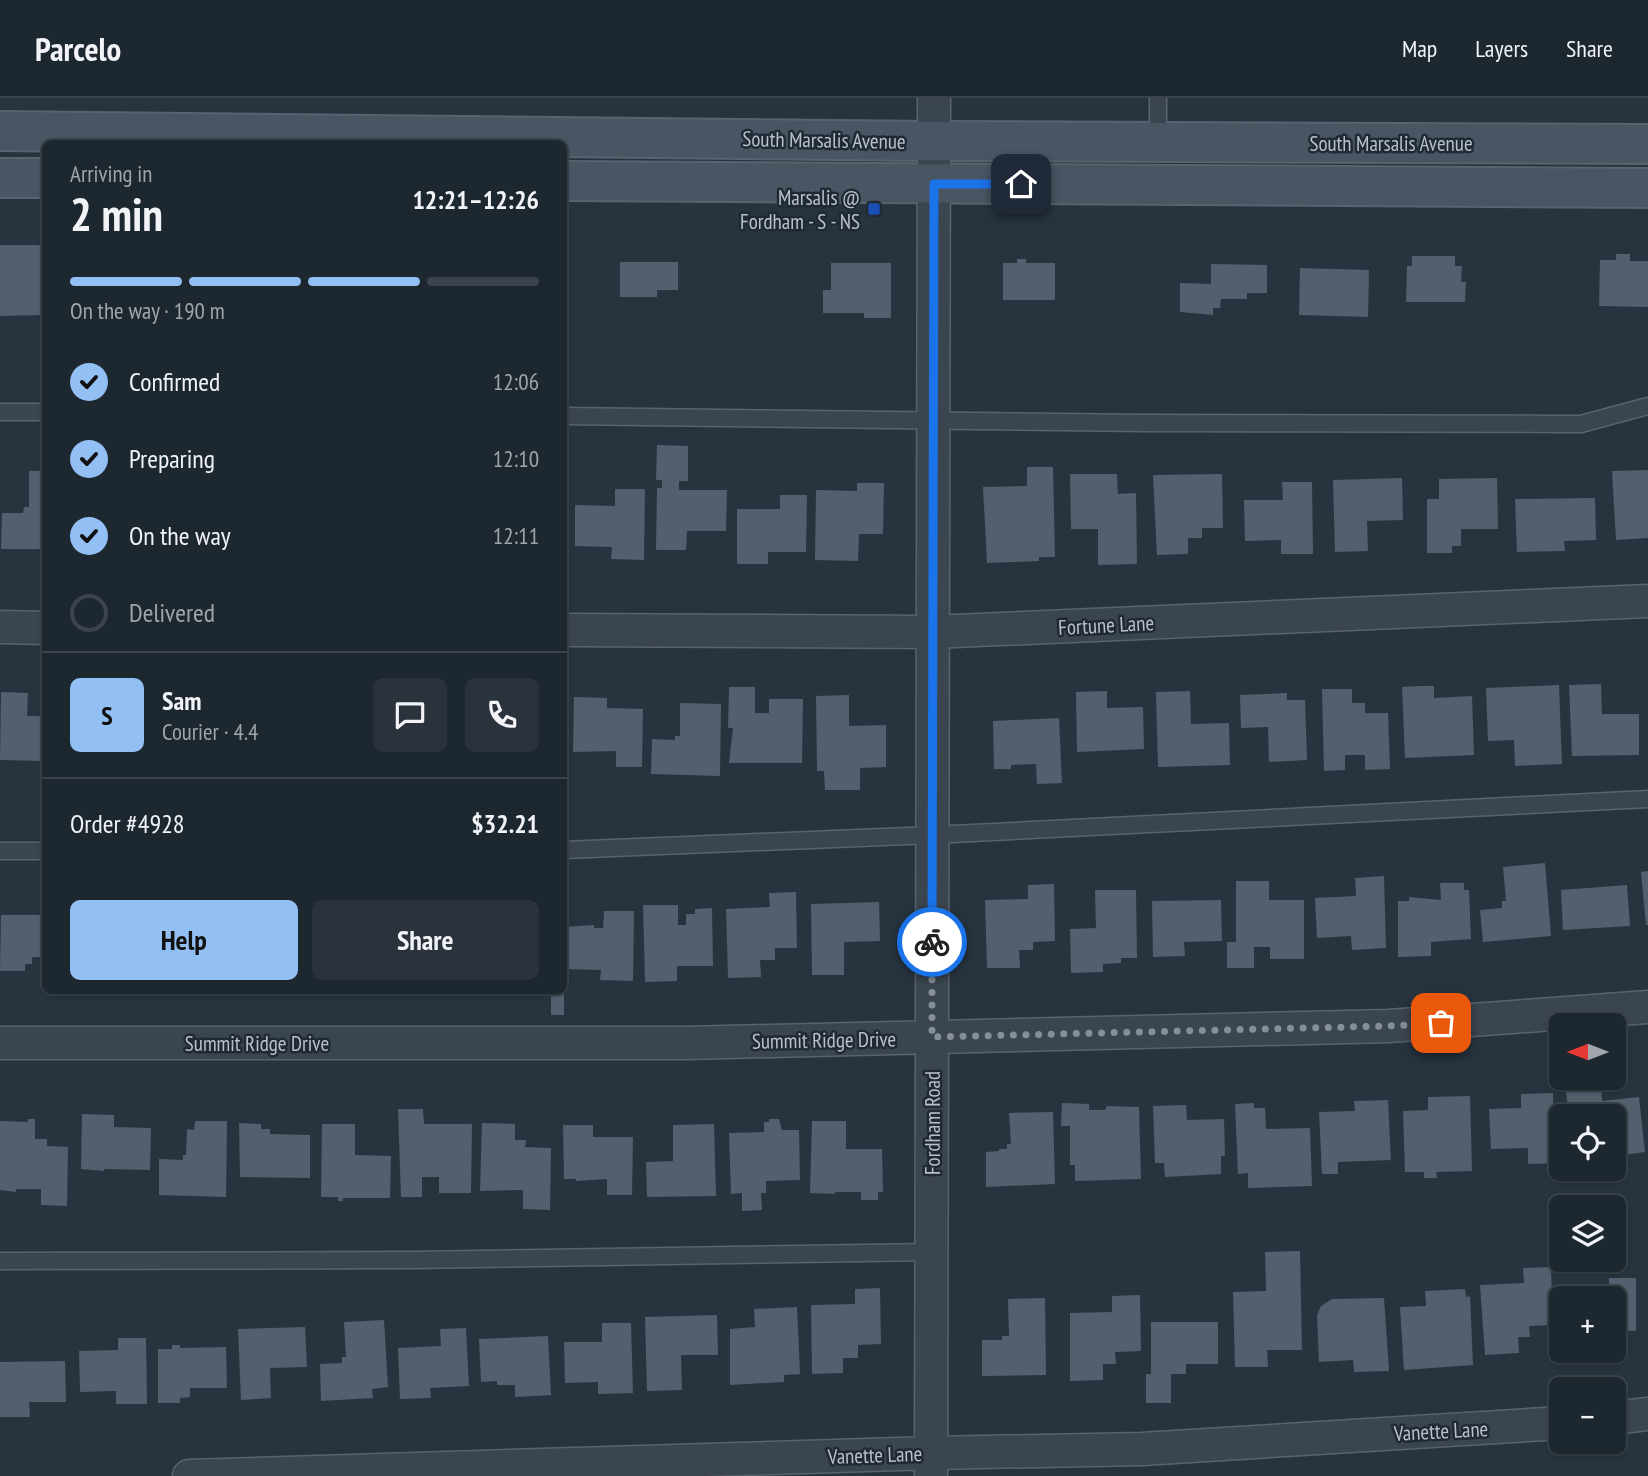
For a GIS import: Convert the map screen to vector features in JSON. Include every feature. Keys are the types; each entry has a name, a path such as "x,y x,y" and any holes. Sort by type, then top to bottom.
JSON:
{"main road":[{"name":"South Marsalis Avenue","path":"0,131 934,141 1648,144"},
{"path":"0,178 42,178"},
{"name":"South Marsalis Avenue","path":"567,181 1648,188"}],"street":[{"name":"Fordham Road","path":"931,1465 934,98"},
{"name":"Fortune Lane","path":"567,630 932,632 1648,601"},
{"path":"0,628 42,628"},
{"name":"Summit Ridge Drive","path":"0,1043 686,1043 1389,1026 1648,1007"},
{"path":"1626,1417 1648,1414"},
{"name":"Vanette Lane","path":"188,1476 931,1465 1549,1424"}],"lane":[{"path":"1158,98 1158,142"},
{"path":"567,416 1159,423 1581,424 1648,407"},
{"path":"0,412 42,412"},
{"path":"567,850 932,835 1648,799"},
{"path":"0,851 42,851"},
{"path":"0,1261 414,1260 932,1252"}],"building":[{"path":"0,245 40,245 42,315 0,316"},
{"path":"1616,254 1630,254 1630,261 1648,261 1648,307 1599,306 1600,260 1616,260"},
{"path":"1412,256 1455,256 1455,266 1462,266 1461,282 1466,282 1465,302 1406,302 1407,266 1412,266"},
{"path":"1017,259 1026,259 1026,263 1055,263 1055,300 1003,300 1003,263 1017,263"},
{"path":"620,262 678,262 678,290 657,290 657,297 620,297"},
{"path":"831,263 891,263 891,318 864,318 864,313 823,313 823,290 831,290"},
{"path":"1211,264 1267,265 1267,293 1247,293 1247,299 1221,299 1220,308 1213,308 1213,315 1180,312 1180,283 1211,284"},
{"path":"1300,268 1369,270 1368,317 1299,315"},
{"path":"657,445 688,446 688,481 679,481 679,490 727,490 726,531 687,531 686,550 656,550 657,488 662,488 662,480 656,480"},
{"path":"1027,467 1053,467 1055,557 1039,557 1039,561 987,563 983,487 1027,486"},
{"path":"1648,470 1648,538 1616,540 1612,471"},
{"path":"29,471 42,471 42,549 1,549 2,513 23,513 24,507 29,507"},
{"path":"1070,474 1117,474 1118,494 1136,493 1137,564 1098,565 1098,529 1071,529"},
{"path":"1222,474 1223,528 1202,528 1202,538 1188,538 1188,554 1157,555 1153,475"},
{"path":"1402,478 1403,520 1367,521 1368,551 1335,552 1333,480"},
{"path":"1497,478 1498,529 1461,529 1461,546 1452,546 1452,553 1427,553 1427,499 1439,499 1439,479"},
{"path":"1282,482 1312,482 1313,554 1281,554 1281,540 1245,541 1244,500 1283,500"},
{"path":"857,483 884,483 883,534 859,534 858,561 815,560 816,490 857,491"},
{"path":"615,489 645,489 644,560 611,559 612,547 575,546 575,505 615,506"},
{"path":"780,495 807,495 806,552 768,552 768,564 737,564 737,509 780,509"},
{"path":"1595,498 1596,540 1564,541 1565,551 1517,552 1515,499"},
{"path":"1601,684 1602,714 1639,714 1639,755 1572,756 1569,685"},
{"path":"1559,685 1562,764 1515,766 1514,740 1488,741 1486,688"},
{"path":"1434,686 1434,698 1472,696 1474,755 1405,758 1402,687"},
{"path":"729,687 755,687 755,713 769,713 769,699 803,699 802,763 729,763 733,728 728,728"},
{"path":"1322,689 1352,689 1352,703 1365,703 1365,713 1388,713 1390,769 1365,770 1365,755 1345,755 1345,770 1324,771"},
{"path":"1107,691 1107,708 1143,707 1144,749 1077,752 1076,692"},
{"path":"1190,691 1191,724 1229,723 1230,765 1158,767 1156,692"},
{"path":"1,692 28,693 27,716 42,716 42,761 0,760"},
{"path":"1287,693 1287,700 1305,700 1307,760 1269,762 1268,727 1241,728 1240,695"},
{"path":"849,695 849,726 886,725 886,767 860,768 860,790 825,790 824,771 817,771 816,696"},
{"path":"574,697 607,698 607,708 643,709 642,767 616,767 616,751 573,752"},
{"path":"680,703 721,704 720,776 651,774 652,739 675,740 675,736 680,736"},
{"path":"1059,718 1062,783 1037,784 1036,764 994,769 993,721"},
{"path":"1545,863 1551,936 1483,942 1480,910 1502,908 1502,901 1506,901 1503,867"},
{"path":"1648,871 1648,925 1646,925 1641,872"},
{"path":"1384,876 1386,948 1352,950 1351,936 1317,938 1315,898 1356,896 1355,878"},
{"path":"1236,881 1269,881 1269,900 1304,900 1304,959 1270,959 1270,947 1254,947 1254,968 1227,968 1227,942 1236,942"},
{"path":"1440,883 1464,883 1464,890 1469,890 1471,939 1431,942 1431,956 1398,957 1398,901 1409,901 1409,897 1441,900"},
{"path":"1054,884 1055,941 1033,942 1033,950 1019,950 1020,968 987,968 985,900 1028,899 1028,885"},
{"path":"1627,885 1630,926 1563,930 1561,890"},
{"path":"1095,890 1136,890 1137,958 1121,958 1121,963 1103,964 1103,972 1071,973 1070,929 1096,928"},
{"path":"796,892 797,948 775,948 775,960 760,960 761,977 728,978 726,909 770,907 769,893"},
{"path":"1221,900 1222,941 1184,942 1185,956 1153,957 1152,901"},
{"path":"879,902 880,941 844,942 844,975 812,975 811,904"},
{"path":"643,905 678,905 678,925 686,925 686,914 695,914 695,909 712,908 713,966 677,966 677,981 645,982"},
{"path":"604,911 634,911 633,981 600,980 601,970 567,969 567,927 594,925 594,928 603,928"},
{"path":"1,915 42,915 42,957 32,957 32,964 25,964 25,971 0,971"},
{"path":"551,994 564,994 564,1015 551,1015"},
{"path":"1601,1090 1602,1101 1639,1097 1645,1152 1626,1155 1626,1104 1568,1104 1566,1091"},
{"path":"1553,1093 1553,1104 1549,1104 1549,1163 1528,1164 1528,1148 1491,1149 1489,1109 1521,1108 1521,1094"},
{"path":"1470,1096 1472,1171 1436,1172 1437,1178 1424,1178 1424,1172 1405,1172 1403,1111 1428,1110 1428,1097"},
{"path":"1388,1100 1391,1160 1338,1162 1338,1174 1322,1174 1319,1112 1355,1111 1354,1101"},
{"path":"1062,1103 1089,1104 1089,1110 1105,1110 1107,1106 1139,1107 1141,1179 1075,1181 1075,1165 1070,1165 1070,1126 1061,1126"},
{"path":"1254,1103 1254,1108 1265,1108 1266,1129 1310,1128 1312,1186 1248,1188 1248,1173 1238,1174 1235,1104"},
{"path":"1186,1105 1187,1120 1224,1119 1225,1156 1221,1156 1221,1174 1165,1177 1164,1163 1155,1163 1153,1106"},
{"path":"398,1109 423,1109 424,1124 472,1124 471,1193 439,1193 439,1177 422,1177 422,1197 401,1197"},
{"path":"1053,1112 1055,1184 986,1187 986,1152 1007,1149 1007,1144 1011,1144 1009,1113"},
{"path":"82,1114 114,1115 114,1127 151,1128 150,1170 81,1169"},
{"path":"28,1119 35,1119 35,1139 47,1139 47,1146 68,1147 67,1206 41,1205 41,1189 16,1189 16,1192 0,1190 0,1121 28,1122"},
{"path":"769,1119 779,1119 782,1130 799,1130 800,1180 766,1181 766,1193 761,1193 762,1210 742,1211 742,1193 731,1194 729,1133 764,1132 764,1122 769,1122"},
{"path":"195,1121 227,1121 226,1197 159,1195 159,1159 183,1160 183,1155 186,1155 187,1129 194,1130"},
{"path":"812,1121 846,1121 846,1149 882,1149 883,1192 878,1192 878,1200 861,1200 861,1192 810,1193"},
{"path":"239,1123 261,1124 261,1129 270,1129 270,1134 310,1135 310,1178 240,1177"},
{"path":"482,1123 515,1124 515,1140 526,1140 525,1147 551,1148 550,1210 523,1209 523,1190 480,1191"},
{"path":"322,1124 355,1124 355,1155 391,1156 390,1198 343,1198 343,1201 338,1201 338,1197 321,1197"},
{"path":"714,1124 716,1196 647,1197 646,1162 673,1161 673,1125"},
{"path":"563,1125 593,1125 593,1137 633,1137 632,1195 607,1195 607,1179 564,1179"},
{"path":"1300,1251 1302,1350 1267,1350 1268,1367 1235,1367 1233,1292 1266,1291 1265,1252"},
{"path":"1549,1267 1552,1286 1549,1286 1549,1325 1529,1326 1530,1337 1518,1337 1519,1353 1485,1355 1480,1285 1524,1283 1523,1268"},
{"path":"1609,1278 1636,1278 1636,1331 1626,1331 1626,1286 1609,1286"},
{"path":"880,1288 881,1344 858,1345 858,1358 843,1358 843,1373 812,1374 811,1305 855,1304 855,1289"},
{"path":"1465,1289 1466,1297 1470,1296 1473,1365 1404,1370 1400,1307 1426,1306 1425,1291"},
{"path":"1140,1295 1141,1351 1115,1352 1116,1364 1103,1364 1103,1380 1070,1381 1070,1313 1112,1312 1112,1296"},
{"path":"1045,1298 1046,1375 982,1376 982,1340 1002,1340 1002,1336 1009,1336 1008,1299"},
{"path":"1384,1298 1389,1371 1354,1372 1353,1360 1319,1362 1317,1315 1321,1306 1332,1299"},
{"path":"797,1307 800,1374 784,1375 784,1382 730,1385 730,1329 755,1327 754,1309"},
{"path":"717,1315 718,1355 681,1355 682,1390 647,1391 645,1317"},
{"path":"384,1320 388,1387 372,1389 373,1398 321,1401 320,1364 342,1363 342,1357 346,1357 344,1322"},
{"path":"1151,1322 1218,1322 1218,1364 1186,1364 1186,1374 1171,1374 1171,1403 1146,1403 1146,1374 1151,1374"},
{"path":"602,1323 631,1323 633,1393 598,1394 598,1382 565,1383 564,1342 602,1342"},
{"path":"305,1327 307,1367 270,1368 271,1398 241,1400 238,1329"},
{"path":"466,1328 469,1386 430,1388 431,1398 400,1399 398,1348 441,1346 440,1329"},
{"path":"548,1336 551,1395 515,1397 515,1385 497,1385 497,1381 481,1382 479,1339"},
{"path":"118,1338 146,1338 147,1404 116,1404 116,1391 80,1392 79,1351 118,1350"},
{"path":"172,1345 180,1345 180,1348 226,1347 227,1388 190,1388 190,1397 180,1398 180,1403 158,1403 158,1349 172,1349"},
{"path":"65,1361 66,1402 29,1402 30,1417 0,1417 0,1362"}],"way so far":[{"path":"932,942 932,1037 1441,1023"}],"place":[{"name":"Marsalis @ Fordham - S - NS","path":"874,209"}],"route":[{"path":"932,942 934,184 1021,184"}]}
